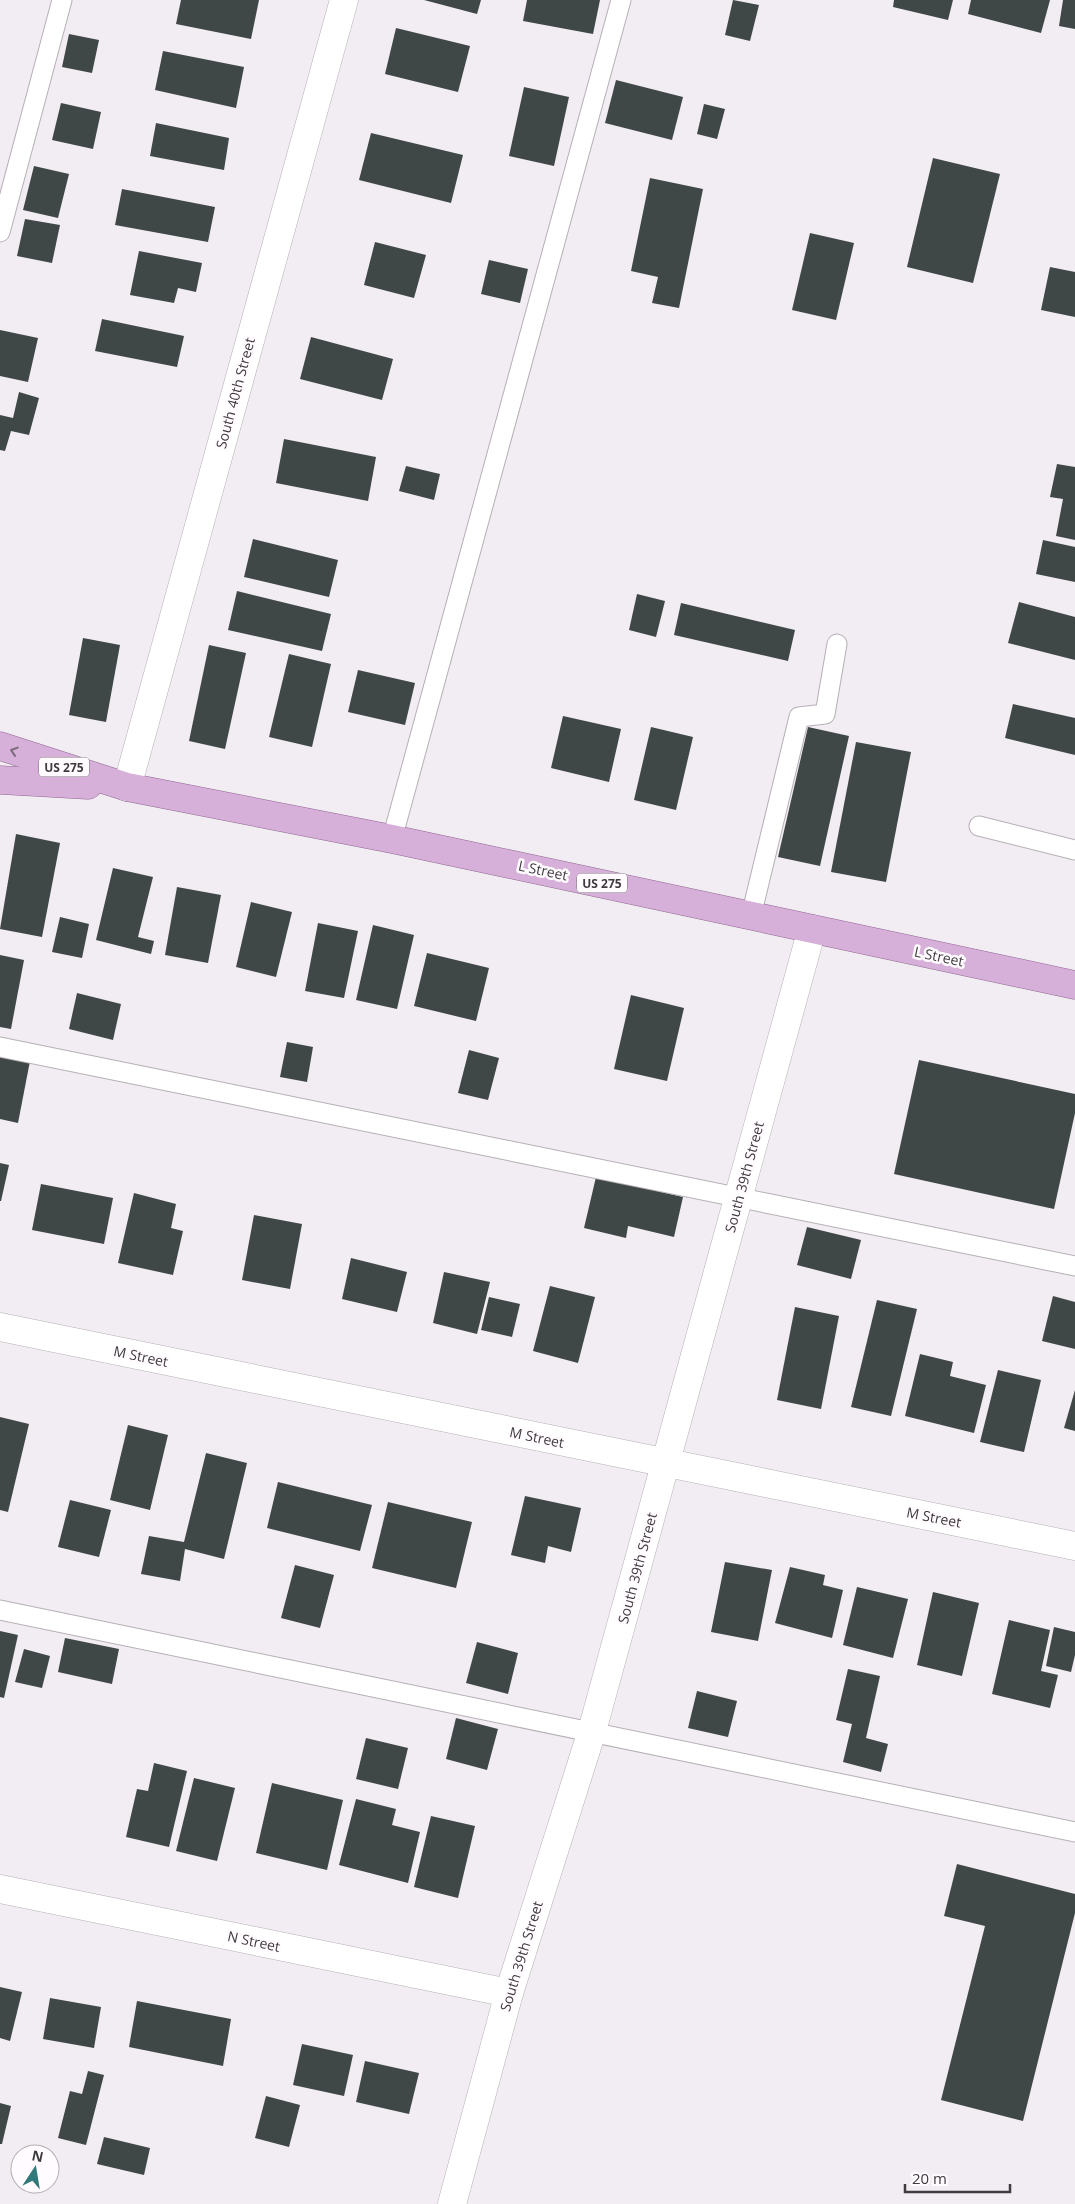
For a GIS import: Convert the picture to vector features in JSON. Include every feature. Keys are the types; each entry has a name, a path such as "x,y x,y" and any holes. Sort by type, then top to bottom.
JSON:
{"main road":[{"name":"L Street","path":"0,746 127,787 392,839 725,908 751,916 1075,985"},
{"name":"L Street","path":"0,780 127,787"}],"street":[{"name":"South 40th Street","path":"127,787 344,0"},
{"name":"South 39th Street","path":"452,2204 509,1993 592,1731 812,929"},
{"name":"M Street","path":"0,1327 1075,1546"},
{"name":"N Street","path":"0,1888 509,1993"}],"lane":[{"path":"0,232 62,0"},
{"path":"392,839 621,0"},
{"path":"751,916 799,717 825,714 837,644"},
{"path":"979,826 1075,850"},
{"path":"0,1047 739,1196 1075,1266"},
{"path":"0,1610 1075,1832"}],"building":[{"path":"181,0 259,0 251,39 176,24"},
{"path":"424,0 481,0 477,14"},
{"path":"527,0 600,0 593,34 523,21"},
{"path":"733,0 759,5 750,41 725,35"},
{"path":"894,0 953,0 948,20 893,7"},
{"path":"971,0 1050,0 1041,33 968,14"},
{"path":"1063,0 1075,0 1075,29 1059,26"},
{"path":"396,28 470,46 458,92 385,74"},
{"path":"69,34 99,40 92,73 62,67"},
{"path":"163,51 244,67 236,108 155,90"},
{"path":"616,80 683,97 672,140 605,123"},
{"path":"524,87 569,97 554,166 509,156"},
{"path":"61,103 101,112 93,149 52,140"},
{"path":"704,104 725,109 717,139 697,134"},
{"path":"156,123 229,138 224,170 150,156"},
{"path":"371,133 463,155 451,203 359,180"},
{"path":"933,158 1000,174 973,283 907,267"},
{"path":"34,166 69,174 58,218 23,210"},
{"path":"650,178 703,189 679,308 652,303 658,277 631,271"},
{"path":"122,189 215,207 208,242 115,225"},
{"path":"25,219 60,225 52,263 17,256"},
{"path":"810,233 854,243 836,320 792,310"},
{"path":"375,242 426,255 414,298 364,285"},
{"path":"139,251 202,263 196,292 178,288 174,303 130,295"},
{"path":"489,260 528,269 520,303 481,294"},
{"path":"1050,267 1075,272 1075,317 1041,310"},
{"path":"102,319 184,336 177,367 95,351"},
{"path":"0,330 38,338 28,382 0,376"},
{"path":"311,337 393,359 382,400 300,379"},
{"path":"19,392 39,398 29,435 11,431 5,451 0,450 0,415 13,418"},
{"path":"284,439 376,457 368,501 276,483"},
{"path":"1057,464 1075,467 1075,540 1056,536 1063,499 1050,497"},
{"path":"406,466 440,474 434,500 399,491"},
{"path":"253,539 338,560 329,597 244,577"},
{"path":"1043,540 1075,547 1075,582 1036,574"},
{"path":"237,591 331,614 322,651 228,630"},
{"path":"637,594 665,601 656,637 629,630"},
{"path":"1019,602 1075,617 1075,660 1008,643"},
{"path":"681,603 795,630 788,661 674,635"},
{"path":"83,638 120,645 106,722 69,715"},
{"path":"209,645 246,653 225,749 189,741"},
{"path":"289,654 331,664 312,747 269,737"},
{"path":"358,670 415,683 405,725 348,712"},
{"path":"1013,704 1075,718 1075,755 1005,738"},
{"path":"563,716 621,729 609,782 551,768"},
{"path":"651,727 693,737 676,810 634,800"},
{"path":"808,727 849,736 820,866 778,857"},
{"path":"856,742 911,752 886,882 831,872"},
{"path":"16,834 60,843 42,937 0,929"},
{"path":"113,868 153,877 138,937 154,941 151,954 96,940"},
{"path":"177,887 221,895 208,963 165,955"},
{"path":"251,902 292,912 276,977 236,967"},
{"path":"60,917 89,924 82,958 52,952"},
{"path":"318,923 358,931 344,998 305,991"},
{"path":"373,925 414,935 397,1009 356,1000"},
{"path":"427,953 489,968 476,1021 414,1006"},
{"path":"0,955 24,960 11,1029 0,1027"},
{"path":"77,993 121,1004 113,1040 69,1029"},
{"path":"631,995 684,1008 667,1081 614,1069"},
{"path":"287,1042 313,1047 307,1082 280,1077"},
{"path":"469,1050 499,1058 488,1100 458,1093"},
{"path":"0,1055 30,1061 18,1123 0,1119"},
{"path":"919,1060 1075,1094 1075,1113 1054,1209 894,1174"},
{"path":"0,1163 9,1165 1,1201 0,1201"},
{"path":"596,1177 683,1197 674,1237 628,1226 626,1238 584,1228"},
{"path":"41,1184 113,1198 104,1244 32,1230"},
{"path":"134,1193 176,1204 171,1228 183,1231 173,1275 118,1263"},
{"path":"254,1215 302,1224 290,1289 242,1280"},
{"path":"807,1227 861,1240 851,1279 797,1265"},
{"path":"351,1258 407,1272 397,1312 342,1299"},
{"path":"444,1272 490,1282 477,1334 433,1323"},
{"path":"550,1286 595,1297 578,1363 533,1351"},
{"path":"1053,1296 1075,1302 1075,1349 1042,1341"},
{"path":"489,1297 520,1304 512,1337 481,1330"},
{"path":"877,1300 917,1309 891,1416 851,1407"},
{"path":"795,1307 839,1316 821,1409 777,1400"},
{"path":"920,1354 953,1362 950,1376 986,1385 974,1433 905,1416"},
{"path":"998,1370 1041,1380 1024,1452 980,1442"},
{"path":"1075,1390 1075,1431 1064,1428"},
{"path":"0,1417 29,1424 8,1512 0,1510"},
{"path":"128,1425 168,1435 150,1510 110,1500"},
{"path":"206,1453 247,1463 224,1559 185,1549 180,1581 141,1574 149,1536 184,1542"},
{"path":"278,1482 372,1505 360,1551 267,1528"},
{"path":"525,1496 581,1508 571,1552 548,1546 545,1563 511,1555"},
{"path":"70,1500 111,1510 99,1557 58,1547"},
{"path":"388,1502 472,1522 456,1588 372,1568"},
{"path":"725,1562 772,1570 758,1641 711,1632"},
{"path":"295,1565 334,1575 320,1628 281,1618"},
{"path":"790,1567 825,1575 823,1585 843,1590 832,1638 775,1623"},
{"path":"857,1587 908,1599 893,1658 843,1645"},
{"path":"933,1592 979,1603 962,1676 917,1665"},
{"path":"1009,1620 1050,1630 1041,1671 1058,1675 1050,1708 992,1694"},
{"path":"1054,1627 1075,1632 1075,1655 1071,1672 1046,1666"},
{"path":"0,1631 18,1635 4,1698 0,1697"},
{"path":"65,1638 119,1649 112,1684 58,1672"},
{"path":"477,1642 518,1653 508,1694 466,1683"},
{"path":"24,1649 50,1656 42,1688 15,1682"},
{"path":"848,1669 880,1676 866,1738 888,1744 881,1772 843,1762 852,1724 836,1720"},
{"path":"697,1691 737,1701 728,1737 688,1728"},
{"path":"456,1718 498,1729 487,1770 446,1759"},
{"path":"366,1738 408,1748 398,1789 356,1779"},
{"path":"154,1763 187,1771 169,1847 126,1837 137,1789 148,1791"},
{"path":"194,1778 235,1788 217,1861 176,1851"},
{"path":"272,1783 343,1800 327,1870 256,1853"},
{"path":"356,1799 396,1809 392,1825 420,1832 408,1883 339,1865"},
{"path":"431,1816 475,1826 458,1898 414,1887"},
{"path":"957,1864 1075,1894 1075,1913 1023,2121 941,2100 985,1926 944,1916"},
{"path":"0,1987 22,1992 10,2041 0,2038"},
{"path":"50,1998 101,2007 94,2048 43,2039"},
{"path":"137,2001 231,2019 223,2066 129,2047"},
{"path":"302,2044 353,2055 344,2096 293,2085"},
{"path":"365,2061 419,2073 409,2114 356,2102"},
{"path":"88,2071 104,2075 86,2145 58,2138 70,2091 82,2094"},
{"path":"266,2096 300,2105 289,2147 255,2138"},
{"path":"0,2103 11,2106 2,2144 0,2144"},
{"path":"104,2137 150,2148 144,2175 97,2164"}]}
